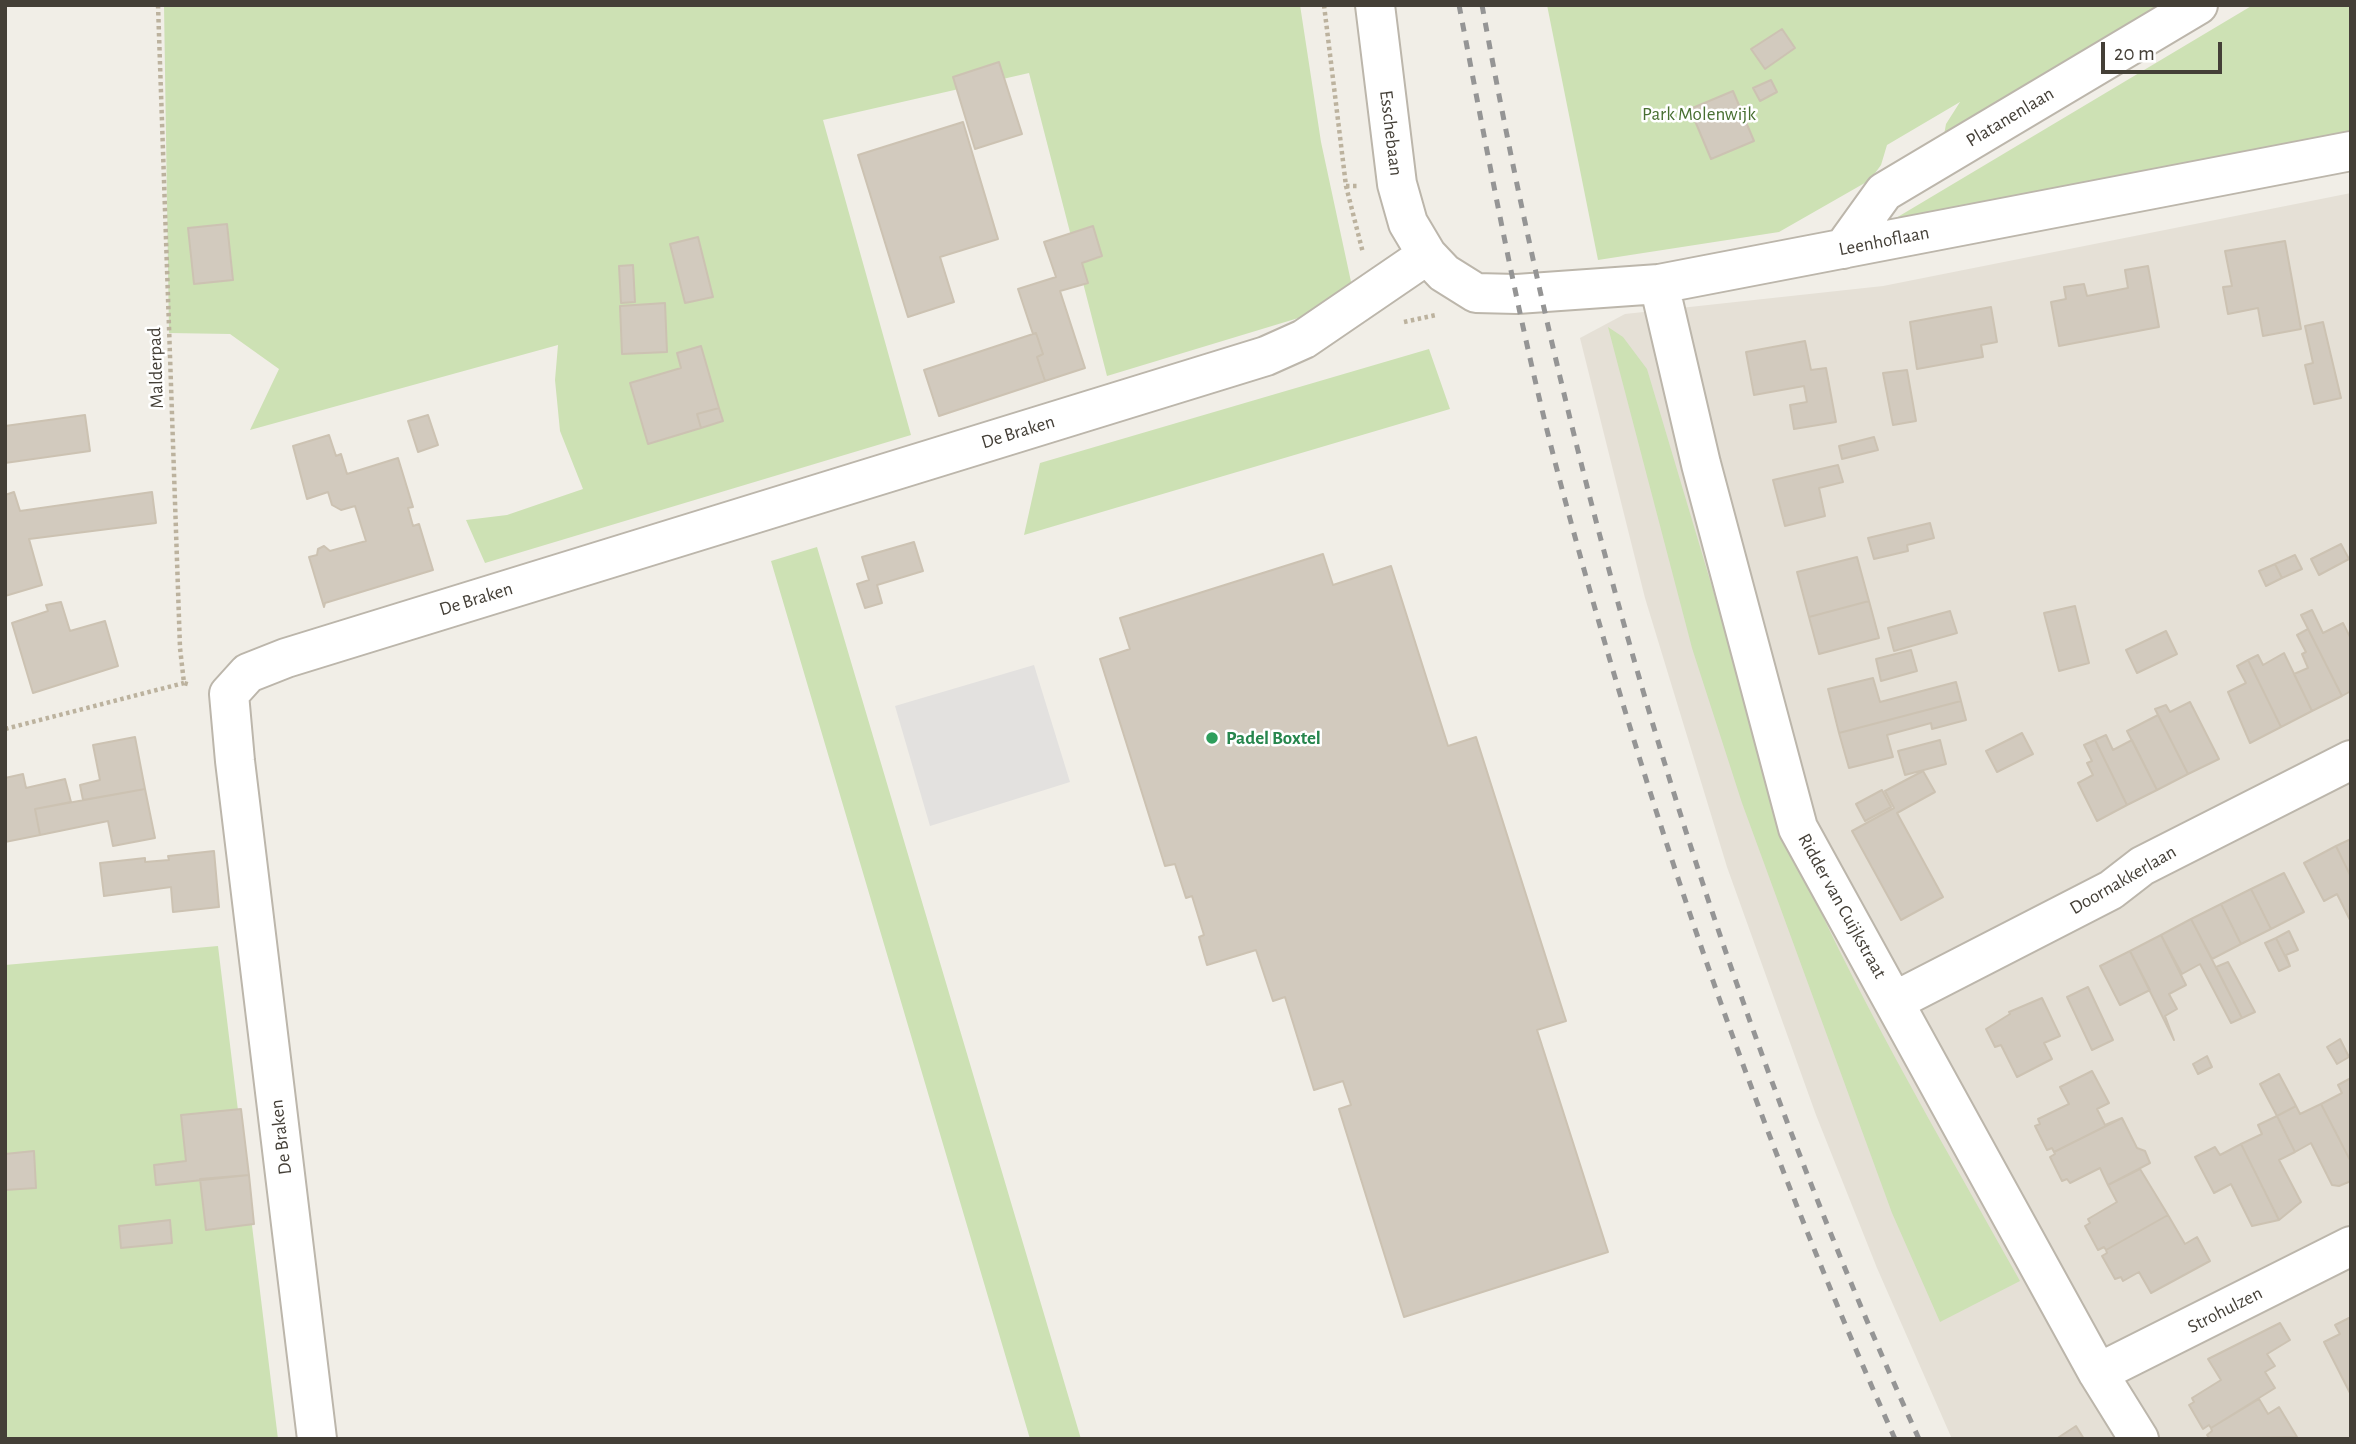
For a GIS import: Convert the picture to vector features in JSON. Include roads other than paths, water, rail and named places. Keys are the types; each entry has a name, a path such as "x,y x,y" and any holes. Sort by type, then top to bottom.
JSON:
{"street":[{"name":"Esschebaan","path":"1375,5 1397,184 1408,223 1427,255"},
{"name":"Platanenlaan","path":"1843,250 1884,191 2198,5"},
{"name":"Leenhoflaan","path":"1427,255 1444,273 1476,293 1517,294 1659,284 2351,151"},
{"name":"De Braken","path":"317,1439 229,694 248,673 286,658 1266,356 1304,339 1427,255"},
{"name":"Ridder van Cuijkstraat","path":"1659,284 1701,464 1798,828 2098,1373 2139,1439"},
{"name":"Doornakkerlaan","path":"1895,1002 2111,890 2142,866 2351,760"},
{"name":"Strohulzen","path":"2098,1373 2351,1247"}],"railway":[{"path":"1459,5 1534,377 1598,620 1634,739 1671,858 1753,1093 1845,1325 1895,1439"},
{"path":"1482,5 1518,189 1559,373 1605,555 1656,736 1713,914 1776,1091 1844,1266 1919,1439"}],"place":[{"name":"Padel Boxtel","path":"1212,738"}],"park label":[{"name":"Park Molenwijk","path":"1699,114"}]}
